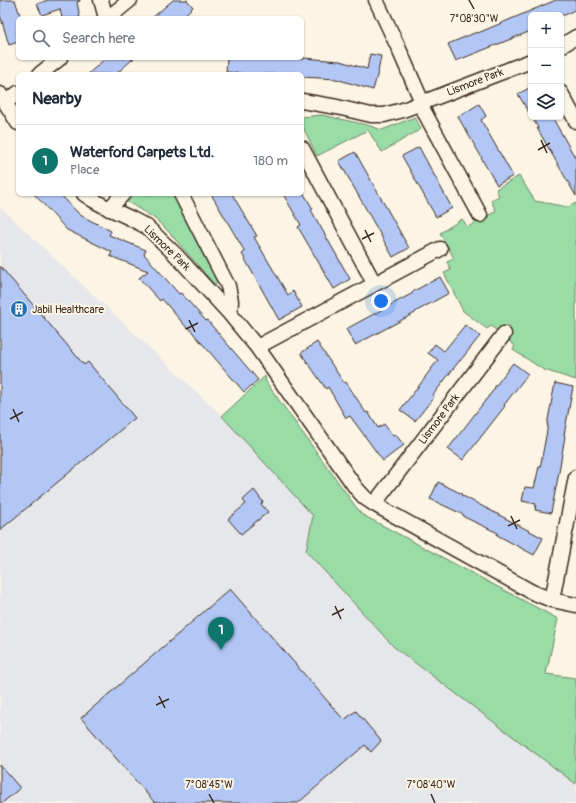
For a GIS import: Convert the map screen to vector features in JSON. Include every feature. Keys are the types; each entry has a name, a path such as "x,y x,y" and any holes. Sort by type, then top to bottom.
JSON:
{"street":[{"path":"101,0 106,16"},
{"path":"110,16 130,0"},
{"path":"376,0 398,47 421,103 480,215"},
{"path":"564,44 576,38"},
{"path":"42,72 58,60"},
{"name":"Lismore Park","path":"304,101 371,115 390,114 528,62"},
{"path":"16,94 3,98 16,120"},
{"path":"564,98 576,121"},
{"path":"304,152 374,283"},
{"name":"Lismore Park","path":"87,196 138,221 151,230 175,254 230,314 257,347 356,488 366,498 374,504 520,586 552,600 576,605"},
{"path":"109,208 121,196"},
{"path":"182,196 228,286 230,314"},
{"path":"257,347 440,248"},
{"name":"Lismore Park","path":"374,504 504,334"},
{"path":"552,600 576,477"}],"shaded area":[{"path":"0,207 222,416 313,516 306,551 394,647 576,784 576,803 0,803"}],"green space":[{"path":"322,115 367,125 382,130 415,117 421,129 382,152 368,130 317,156 304,129 304,117"},
{"path":"519,176 535,201 568,207 576,203 576,380 544,370 513,350 515,346 491,326 487,329 463,311 444,273 451,270 447,262 454,258 440,233 462,219 468,227 496,211 491,200 499,196 496,189"},
{"path":"131,196 174,196 219,282 214,284 168,231 154,218 126,201"},
{"path":"265,376 266,382 361,514 558,619 546,674 576,678 576,784 394,647 306,551 313,516 222,416"}],"building":[{"path":"0,0 15,0 20,16 16,16 16,43 9,45 0,15"},
{"path":"48,0 80,0 77,2 80,16 62,16 60,9 42,15 37,4"},
{"path":"173,0 187,0 193,7 183,16 154,16"},
{"path":"556,0 576,0 576,9 565,15 564,12 528,12 528,32 456,61 448,44 477,32 478,33"},
{"path":"370,54 381,56 373,90 336,79 304,77 304,72 226,72 227,60 304,60 304,58 340,61 367,69"},
{"path":"104,60 132,60 118,72 90,72"},
{"path":"528,89 528,111 518,94"},
{"path":"479,104 486,116 481,120 513,176 497,185 458,117"},
{"path":"534,120 554,120 576,159 576,196 537,128"},
{"path":"419,147 452,208 436,217 402,156"},
{"path":"355,152 409,248 393,257 339,161"},
{"path":"304,194 313,209 311,210 350,279 334,289 298,227 301,225 284,196 304,196"},
{"path":"36,196 62,196 80,215 111,231 109,235 146,250 144,254 179,294 181,293 206,321 207,320 258,380 244,392 188,327 187,328 162,299 160,301 139,278 148,271 110,256 112,252 67,230"},
{"path":"212,196 233,196 257,236 254,237 288,295 293,291 302,307 279,320 242,254 245,252"},
{"path":"0,266 84,365 88,362 135,418 0,530"},
{"path":"440,277 449,293 355,345 346,329"},
{"path":"465,325 480,336 433,395 434,397 415,421 400,410 438,360 428,353 435,344 444,351"},
{"path":"317,342 344,383 346,382 366,413 368,412 378,428 384,424 393,436 395,434 404,445 383,461 350,416 346,418 328,387 326,389 301,353"},
{"path":"513,363 528,374 463,460 448,449"},
{"path":"555,383 573,387 551,513 535,510 536,504 522,501 525,487 534,488 539,467 540,468"},
{"path":"438,482 543,538 534,555 497,535 498,533 430,499"},
{"path":"254,490 263,502 261,504 268,512 241,534 228,519 246,504 243,500"},
{"path":"230,589 344,720 356,711 381,741 371,752 365,745 298,803 155,803 81,718"},
{"path":"0,765 20,788 2,803 0,803"}],"place":[{"name":"Jabil Healthcare","path":"19,309"},
{"name":"Waterford Carpets Ltd.","path":"221,650"}]}
